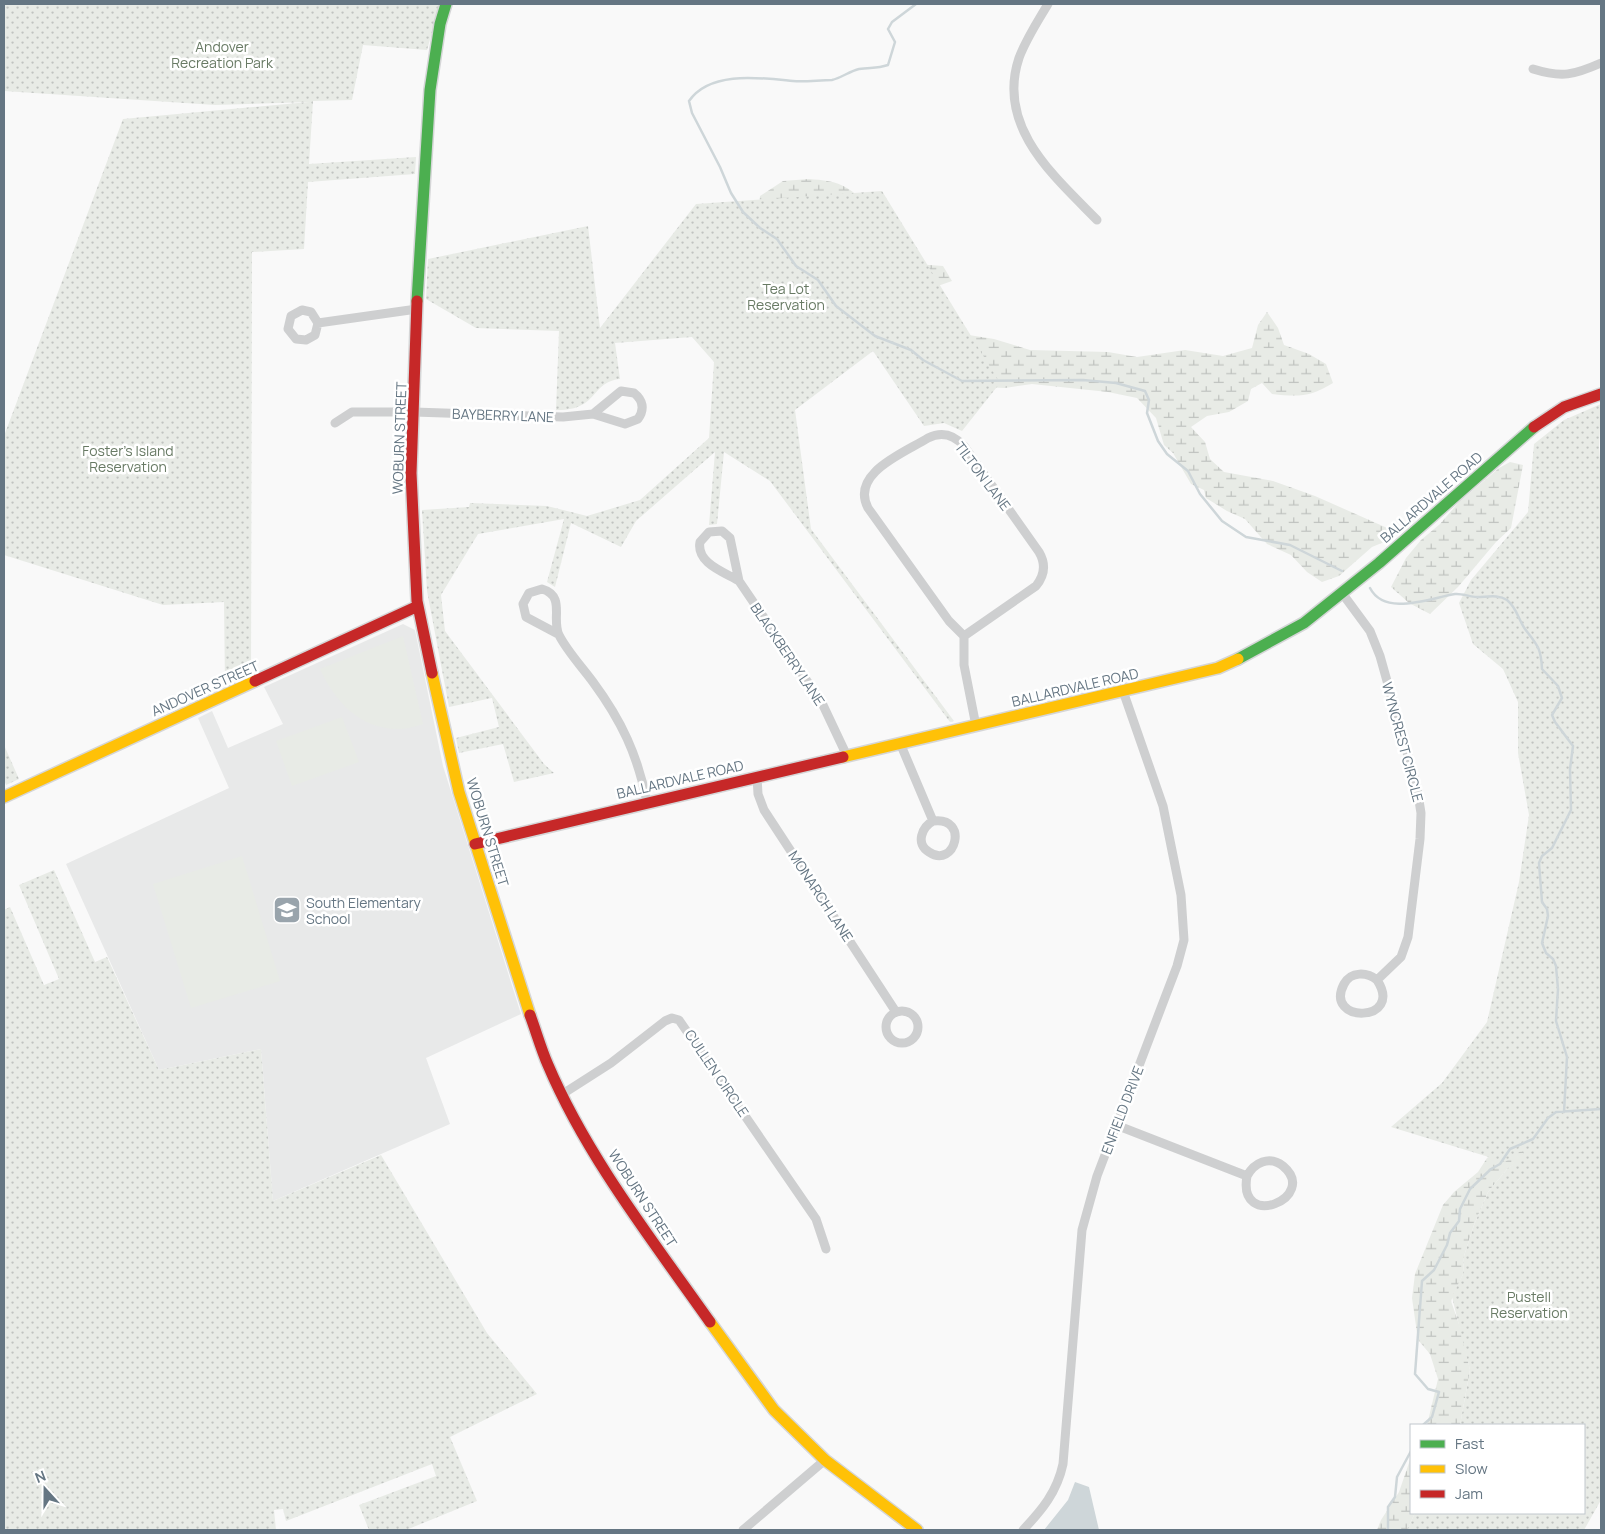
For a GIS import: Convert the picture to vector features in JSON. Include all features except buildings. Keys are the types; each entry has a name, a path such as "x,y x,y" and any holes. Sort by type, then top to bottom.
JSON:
{"street":[{"name":"WOBURN STREET","path":"446,4 440,24 430,90 417,309 411,473 418,606 446,743 475,844 535,1032 561,1095 633,1215 743,1370 781,1418 825,1460 917,1530"},
{"path":"1048,4 1028,39 1018,64 1014,86 1017,116 1026,137 1042,162 1097,220"},
{"path":"1533,69 1554,76 1566,75 1601,63"},
{"path":"318,322 417,309"},
{"name":"BAYBERRY LANE","path":"335,423 352,412 414,412 562,417 593,414 622,424 629,424 640,416 642,403 634,393 621,391 593,414"},
{"name":"BALLARDVALE ROAD","path":"475,844 1123,691 1204,671 1243,657 1304,623 1342,593 1540,423 1564,407 1601,394"},
{"name":"TILTON LANE","path":"939,434 955,438 964,446 1039,552 1044,564 1043,576 1036,586 964,636 949,622 868,508 864,498 864,487 873,473 928,438 939,434"},
{"name":"BLACKBERRY LANE","path":"738,581 730,538 722,531 709,532 700,542 700,552 703,558 738,581 822,703 847,756"},
{"path":"558,634 554,597 542,589 529,593 523,604 526,617 558,634 603,696 622,726 640,767 647,803"},
{"name":"WYNCREST CIRCLE","path":"1342,593 1370,632 1380,656 1420,807 1420,839 1408,937 1401,957 1377,980"},
{"name":"ANDOVER STREET","path":"4,797 418,606"},
{"path":"964,636 964,665 976,726"},
{"name":"ENFIELD DRIVE","path":"1023,1530 1050,1498 1062,1470 1080,1244 1090,1199 1183,949 1184,929 1181,895 1163,806 1123,691"},
{"path":"900,743 933,821"},
{"name":"MONARCH LANE","path":"757,777 758,794 764,810 896,1012"},
{"path":"1365,974 1377,980 1382,992 1382,999 1375,1010 1369,1014 1356,1014 1345,1007 1341,994 1346,980 1351,976 1365,974"},
{"name":"CULLEN CIRCLE","path":"561,1095 611,1064 670,1018 679,1020 816,1218 826,1249"},
{"path":"1116,1125 1247,1176"},
{"path":"1263,1161 1278,1163 1289,1174 1290,1189 1283,1201 1269,1206 1262,1205 1255,1202 1246,1191 1247,1176 1256,1164 1263,1161"},
{"path":"743,1530 825,1460"}],"shaded area":[{"name":"South Elementary School","path":"403,624 415,630 443,766 521,1014 426,1058 450,1124 273,1201 261,1049 159,1070 66,864 229,788 198,718 212,711 228,748 283,724 264,687"},
{"path":"1075,1482 1089,1487 1099,1530 1044,1530 1068,1500"}],"green space":[{"name":"Foster's Island Reservation","path":"4,4 440,4 427,50 363,45 352,100 313,101 309,164 416,157 415,174 308,182 304,249 252,252 251,674 225,686 224,602 163,605 4,555 4,436 123,119 309,102 215,105 4,91"},
{"path":"809,179 834,182 847,188 866,203 916,264 943,266 952,281 932,288 912,326 994,339 1030,350 1108,352 1137,357 1185,350 1223,356 1252,348 1258,325 1267,312 1278,328 1284,345 1309,354 1326,364 1333,383 1318,391 1290,396 1272,394 1262,383 1251,389 1248,401 1229,412 1207,416 1191,427 1205,442 1210,459 1224,472 1273,481 1315,496 1394,531 1389,540 1372,547 1339,576 1322,582 1307,572 1291,555 1267,544 1245,519 1206,498 1204,490 1191,484 1173,453 1164,445 1156,418 1137,398 1108,392 1032,384 1005,388 955,386 759,209 760,196 783,181"},
{"name":"Tea Lot Reservation","path":"882,191 1000,383 962,431 944,423 924,426 873,351 795,410 811,529 954,721 950,722 770,481 724,452 717,524 709,525 715,452 636,521 621,547 571,523 555,587 547,582 564,519 478,534 441,595 445,631 544,764 554,773 514,782 503,744 459,753 456,738 499,727 492,698 449,707 427,591 422,510 469,507 470,503 547,506 587,516 640,500 709,438 714,362 692,337 615,343 620,379 603,385 580,406 556,410 559,331 476,328 426,299 428,259 588,226 600,328 696,204"},
{"name":"Pustell Reservation","path":"1601,404 1599,447 1601,473 1601,1500 1584,1530 1407,1530 1415,1514 1585,1514 1585,1424 1460,1424 1470,1370 1452,1297 1463,1274 1464,1256 1474,1225 1488,1192 1508,1168 1526,1157 1521,1151 1505,1162 1391,1127 1442,1083 1487,1022 1519,882 1529,815 1518,753 1518,702 1503,669 1473,644 1459,603 1471,580 1528,512 1534,444 1564,420"},
{"path":"1510,462 1523,465 1511,528 1496,542 1458,587 1430,614 1409,603 1391,587 1406,558 1459,502 1499,468"},
{"path":"1504,590 1531,617 1545,636 1556,674 1572,697 1578,719 1578,748 1574,765 1579,801 1573,842 1572,876 1564,904 1569,922 1570,963 1553,1060 1559,1083 1561,1111 1558,1128 1549,1143 1535,1155 1508,1168 1488,1192 1474,1225 1464,1256 1463,1274 1451,1301 1462,1333 1470,1370 1460,1424 1427,1424 1438,1379 1430,1354 1419,1341 1417,1333 1412,1298 1415,1274 1443,1205 1454,1192 1478,1172 1487,1158 1510,1136 1522,1115 1530,1092 1524,1030 1529,980 1527,937 1535,877 1546,823 1547,796 1550,791 1559,785 1554,768 1553,749 1545,733 1546,709 1542,697 1538,659 1527,644 1518,621 1506,607 1484,598 1487,593"},
{"path":"403,636 423,724 403,729 373,725 351,712 342,703 333,692 320,669"},
{"path":"342,717 359,762 292,786 276,741"},
{"path":"4,745 19,779 6,785 4,780"},
{"path":"242,856 280,981 191,1008 153,884"},
{"path":"54,870 95,962 107,957 159,1070 261,1049 273,1201 381,1155 487,1333 537,1394 450,1437 477,1501 406,1530 369,1530 359,1505 436,1476 432,1464 286,1521 283,1509 274,1510 276,1530 4,1530 4,910 10,907 44,985 59,979 19,885"},
{"path":"1410,1460 1410,1514 1415,1514 1407,1530 1377,1530 1381,1520 1399,1492"}],"waterway":[{"path":"916,4 892,22 888,29 895,42 888,65 859,69 832,80 798,81 767,78 723,80 710,84 698,91 689,101 692,113 720,167 731,193 743,212 760,228 777,239 796,266 818,280 836,306 875,336 911,350 923,360 962,381 1083,380 1116,383 1145,391 1149,400 1147,413 1158,441 1167,454 1188,471 1200,494 1222,521 1246,537 1290,545 1342,571"},
{"path":"1370,588 1377,597 1386,602 1397,604 1421,602 1457,594 1474,597 1496,596 1504,598 1513,606 1538,647 1542,669 1558,686 1562,698 1552,715 1573,746 1570,769 1571,810 1552,848 1542,856 1539,863 1542,902 1547,909 1548,916 1542,943 1546,953 1553,959 1556,966 1558,989 1556,1021 1567,1057 1564,1112"},
{"path":"1424,1424 1432,1417 1439,1392 1428,1389 1415,1374 1422,1281 1434,1270 1447,1245 1450,1233 1459,1221 1460,1209 1470,1189 1491,1169 1500,1164 1510,1149 1533,1139 1548,1118 1556,1112 1601,1109"},
{"path":"1388,1530 1388,1507 1395,1497 1397,1477 1410,1453"}],"traffic: fast":[{"path":"417,301 430,90 440,24 446,4"},
{"path":"1238,659 1304,623 1379,563 1534,427"}],"traffic: slow":[{"path":"843,757 1218,668 1238,659"},
{"path":"432,673 459,792 530,1015"},
{"path":"4,797 255,681"},
{"path":"710,1322 774,1410 825,1460 917,1530"}],"traffic: jam":[{"path":"417,301 411,473 417,601 432,673"},
{"path":"1534,427 1564,407 1601,394"},
{"path":"255,681 418,606"},
{"path":"475,844 843,757"},
{"path":"530,1015 548,1065 582,1133 622,1198 710,1322"}],"place":[{"name":"South Elementary School","path":"287,910"}],"park label":[{"name":"Andover Recreation Park","path":"222,54"}]}
